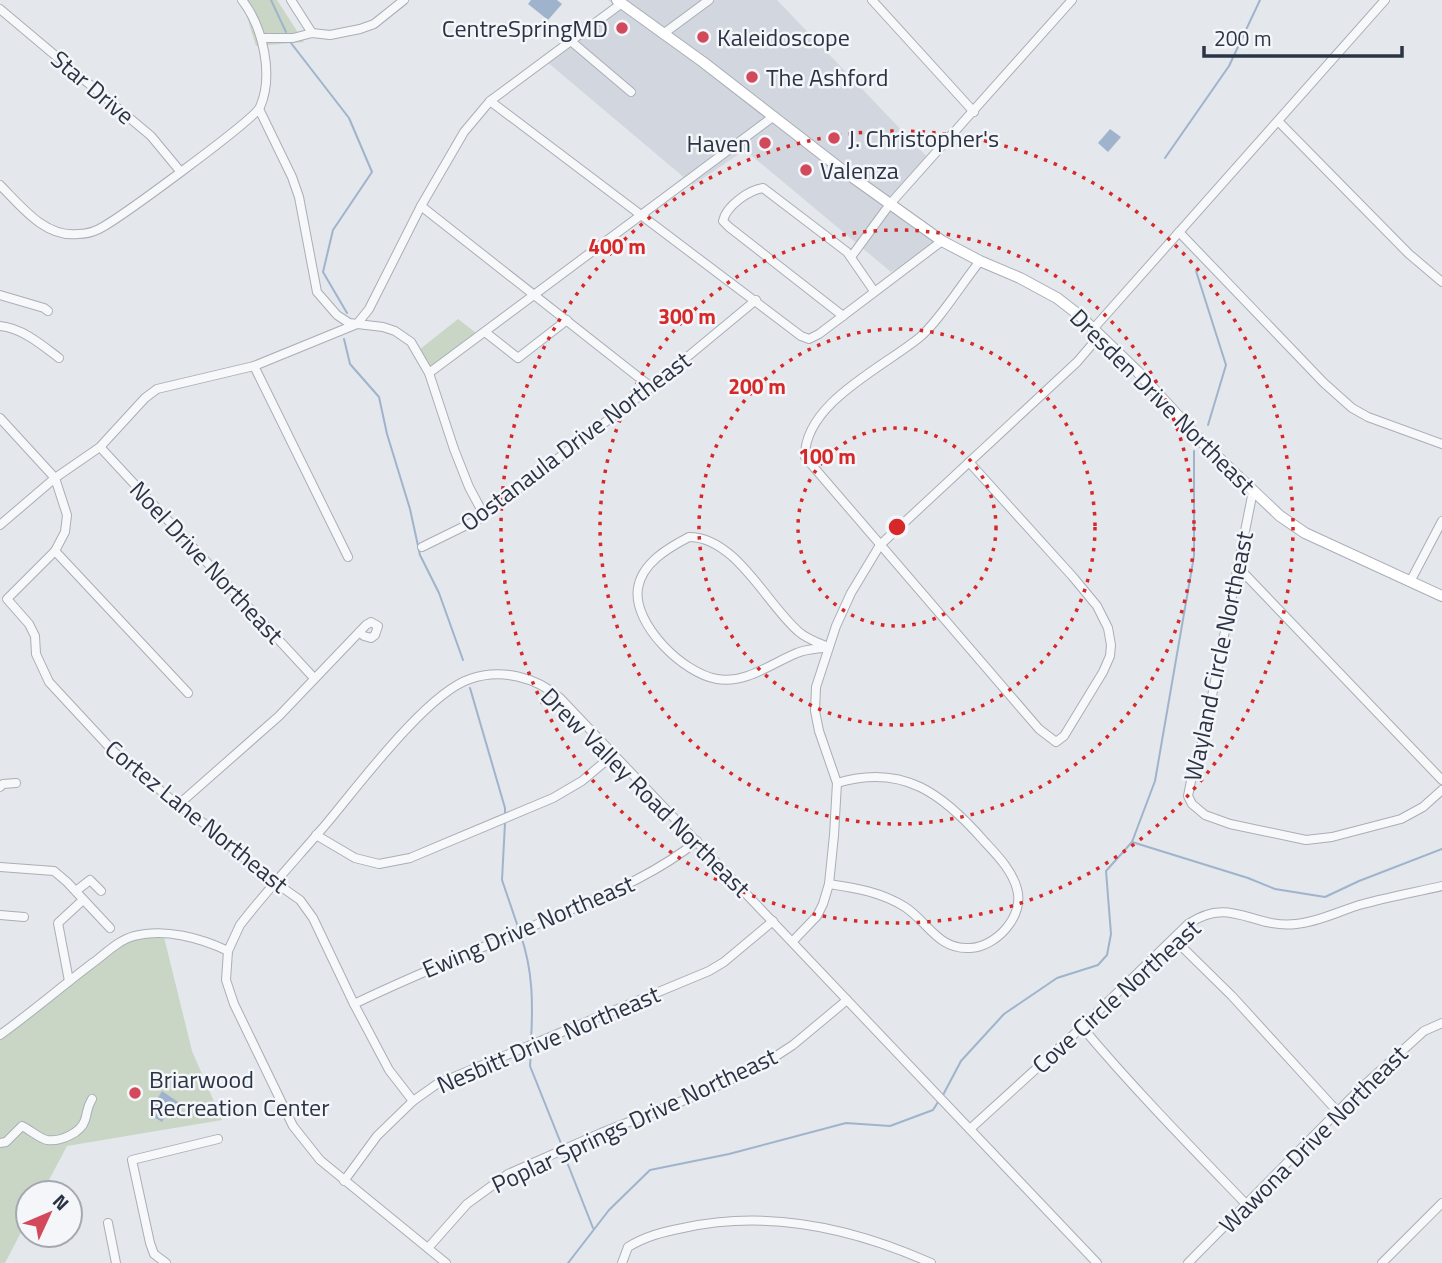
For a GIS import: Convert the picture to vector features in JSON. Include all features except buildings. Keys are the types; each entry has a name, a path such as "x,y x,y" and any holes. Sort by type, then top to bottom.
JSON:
{"street":[{"path":"0,185 33,218 55,231 77,235 97,230 140,202 237,129 259,109 267,82 261,38 242,0"},
{"path":"290,0 312,33"},
{"path":"261,38 293,38 312,33 330,35 360,29 374,24 404,0"},
{"path":"663,34 709,0"},
{"path":"872,0 974,112"},
{"path":"851,257 890,204 1072,0"},
{"path":"793,941 817,916 829,884 837,783 818,731 817,687 828,647 851,593 880,545 1077,362 1095,341 1094,328 1385,0"},
{"path":"0,525 55,478 100,447 145,398 157,389 254,366 357,324 369,309 457,142 490,101 572,42 620,2"},
{"name":"Dresden Drive Northeast","path":"620,2 942,241 1057,298 1094,328 1202,442 1280,516 1305,533 1442,596"},
{"name":"Star Drive","path":"0,9 151,136 180,171"},
{"path":"572,42 631,92"},
{"path":"490,101 809,339 942,241"},
{"path":"259,109 299,197 317,292 337,315 349,323 383,327 395,331 411,342 429,373 459,461 484,515"},
{"path":"429,373 774,116"},
{"path":"1278,121 1409,254 1442,282"},
{"path":"843,316 729,227 723,221 724,213 755,189 763,188 851,257 874,291"},
{"path":"421,206 651,387"},
{"path":"1179,232 1324,383 1352,408 1368,417 1442,444"},
{"path":"970,461 1073,577 1097,606 1106,624 1111,645 1104,672 1064,736 1056,742 1030,719 806,457 805,446 831,403 920,337 979,261"},
{"path":"0,295 44,307 48,312"},
{"name":"Oostanaula Drive Northeast","path":"422,547 484,515 651,387 756,300"},
{"path":"485,332 518,358 567,320"},
{"path":"0,326 9,327 35,340 59,358"},
{"path":"254,366 348,557"},
{"path":"0,418 55,478 67,515 65,532 55,551 188,693"},
{"path":"0,433 8,426"},
{"name":"Noel Drive Northeast","path":"100,447 314,678"},
{"name":"Wayland Circle Northeast","path":"1253,491 1204,736 1188,796 1192,804 1205,815 1230,824 1306,840 1332,837 1401,818 1423,807 1442,790"},
{"path":"1412,580 1442,521"},
{"path":"689,537 701,537 731,556 800,634 828,647 798,652 772,667 742,677 718,680 708,677 685,666 651,630 640,606 638,590 650,564 667,548 689,537"},
{"name":"Cortez Lane Northeast","path":"55,551 7,599 29,624 35,636 36,654 49,682 113,751 275,883 300,900 313,918 389,1070 413,1101"},
{"path":"1237,566 1442,780"},
{"path":"178,805 279,716 359,632"},
{"name":"Drew Valley Road Northeast","path":"446,1263 320,1160 293,1126 234,1003 225,969 228,951 240,925 431,704 450,689 470,679 509,675 533,680 549,688 1097,1263"},
{"path":"316,835 355,859 379,864 410,858 553,797 582,781 614,754"},
{"path":"829,884 883,895 906,907 952,947 971,948 987,944 999,937 1008,926 1019,898 1011,873 998,856 967,821 938,796 922,787 879,776 854,778 837,783"},
{"path":"0,787 3,784 16,783"},
{"name":"Ewing Drive Northeast","path":"354,1004 398,982 475,952 623,887 670,862 697,841"},
{"path":"0,867 54,871 110,928"},
{"path":"76,891 90,880 101,891"},
{"name":"Cove Circle Northeast","path":"970,1129 1199,917 1214,912 1232,912 1270,925 1297,924 1363,904 1442,886"},
{"path":"69,981 58,923 83,900"},
{"path":"0,915 24,917"},
{"name":"Nesbitt Drive Northeast","path":"344,1181 377,1136 413,1101 448,1079 709,971 724,962 773,921"},
{"path":"0,1035 69,981 134,936 186,936 207,941 228,951"},
{"path":"1174,939 1232,996 1337,1111"},
{"name":"Poplar Springs Drive Northeast","path":"428,1248 467,1204 508,1174 714,1088 767,1062 793,1045 847,1000"},
{"name":"Wawona Drive Northeast","path":"1188,1263 1337,1111 1424,1031 1442,1023"},
{"path":"1082,1027 1129,1083 1246,1204"},
{"path":"0,1143 6,1142 22,1126 48,1140 65,1138 78,1130 92,1099"},
{"path":"166,1263 154,1254 150,1242 132,1160 218,1139"},
{"path":"1382,1263 1442,1203"},
{"path":"622,1263 628,1247 654,1234 697,1225 754,1219 813,1225 864,1238 931,1263"},
{"path":"108,1223 116,1263"}],"shaded area":[{"path":"608,0 777,0 931,161 889,205 941,243 891,272 745,150 693,185 546,61 620,10"}],"green space":[{"path":"239,0 277,0 304,42 256,46 244,7"},
{"path":"458,319 476,333 430,369 419,350"},
{"path":"127,937 164,937 192,1051 222,1120 67,1146 49,1179 14,1179 14,1246 5,1263 0,1263 0,1036"}],"water":[{"path":"531,0 557,0 562,4 548,20 528,4"},
{"path":"1110,129 1121,137 1108,152 1098,143"},
{"path":"162,1091 181,1104 172,1119 166,1115 162,1122 154,1117 159,1110 153,1106"}],"waterway":[{"path":"271,0 286,32"},
{"path":"1165,158 1229,66 1260,0"},
{"path":"291,43 349,118 372,172 333,230 323,272 347,313"},
{"path":"1196,271 1226,365 1208,425"},
{"path":"344,339 350,364 379,397 420,555 439,593 463,660"},
{"path":"943,1095 961,1061 1004,1014 1057,978 1098,965 1107,955 1111,934 1106,871 1132,842 1155,781 1194,556 1194,451"},
{"path":"470,688 505,814"},
{"path":"505,823 502,880 518,927"},
{"path":"1132,842 1275,889 1325,897 1442,849"},
{"path":"521,936 531,988 531,1041"},
{"path":"531,1050 530,1066 562,1146"},
{"path":"568,1263 609,1210 650,1170 729,1154 846,1123 890,1126 933,1110 938,1102"},
{"path":"563,1152 593,1228"}],"place":[{"name":"CentreSpringMD","path":"622,28"},
{"name":"Kaleidoscope","path":"703,37"},
{"name":"The Ashford","path":"752,77"},
{"name":"J. Christopher's","path":"834,138"},
{"name":"Haven","path":"765,143"},
{"name":"Valenza","path":"806,170"},
{"name":"Briarwood Recreation Center","path":"135,1093"}]}
